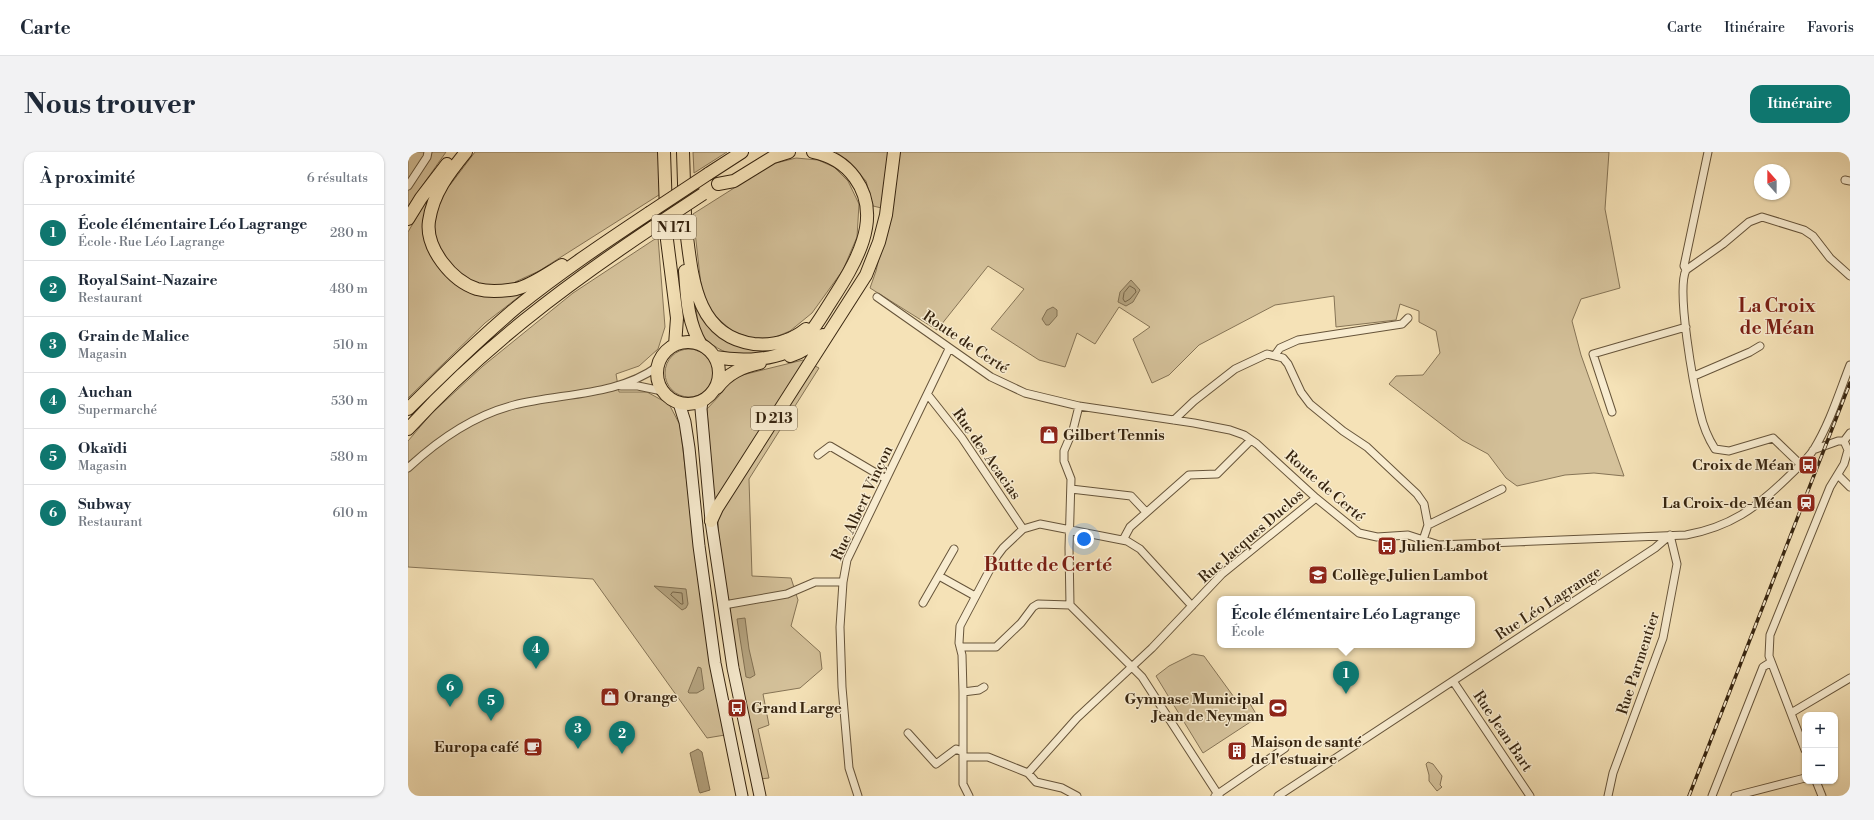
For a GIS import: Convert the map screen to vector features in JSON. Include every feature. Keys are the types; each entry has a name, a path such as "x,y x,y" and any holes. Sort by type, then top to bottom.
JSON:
{"highway":[{"path":"408,219 421,198 456,152"},
{"path":"466,152 444,180 434,198 429,222 432,242 438,257 448,271 461,281 477,289 499,291 517,288 566,263 580,259"},
{"path":"664,152 667,240 676,302"},
{"name":"N 171","path":"670,152 677,289 677,332 675,345"},
{"name":"N 171","path":"683,152 685,263 690,320 693,331 701,345"},
{"path":"408,410 456,361 518,306 580,259 742,152"},
{"path":"408,429 446,389 524,319 570,284 652,227 767,152"},
{"path":"718,184 734,180 773,157 789,152"},
{"path":"715,357 734,359 755,358 787,352 803,340 816,325 856,258 864,237 868,216 863,191 853,175 838,160 813,152"},
{"path":"715,389 720,373 715,357 709,350 701,345 692,342 675,345 664,354 657,367 656,375 662,391 672,401 687,405 702,402 715,389 724,378 738,370 800,353 815,344 840,317 866,275 879,242 886,216 894,152"},
{"path":"685,222 697,297 711,321 727,334 747,343 776,343 794,337 809,326 816,325"},
{"name":"D 213","path":"712,521 724,496 840,317"}],"main road":[{"path":"702,402 701,409 712,521 736,689 760,796"},
{"path":"679,403 685,422 689,448 698,546 714,663 742,796"}],"street":[{"path":"408,186 427,157 428,152"},
{"path":"1686,270 1684,266 1708,152"},
{"path":"1800,464 1773,438 1729,451 1715,449 1708,437 1700,413 1682,295 1683,276 1686,270 1695,265 1749,222 1756,218 1762,217 1804,230 1820,243 1830,258 1850,276"},
{"name":"Route de Certé","path":"878,297 941,340 949,349 991,377 1025,393 1079,406 1230,430 1251,440 1316,498 1359,533 1376,537 1408,535 1439,545 1670,535 1705,531 1723,525 1745,514 1763,501 1813,450"},
{"path":"1275,355 1280,348 1298,340 1402,324 1408,318"},
{"path":"1612,412 1593,354 1686,327"},
{"path":"1694,376 1750,352 1760,346"},
{"name":"Rue Albert Vinçon","path":"858,796 849,768 845,734 840,627 843,582 847,560 949,349"},
{"path":"1174,420 1194,400 1235,369 1267,354 1283,358 1288,364 1305,398 1310,404 1343,431 1367,447 1417,494 1424,504 1428,525 1423,540"},
{"path":"1813,450 1827,426 1850,365"},
{"path":"613,387 646,375 657,367"},
{"path":"408,468 448,436 470,423 498,410 535,400 613,387 638,386 662,391"},
{"name":"Rue des Acacias","path":"928,395 962,438 1024,529"},
{"path":"1070,605 1071,477 1064,461 1064,451 1073,430 1079,406"},
{"path":"1844,441 1850,433"},
{"path":"1123,540 1130,527 1189,475 1218,474 1251,440"},
{"path":"1813,450 1838,441 1844,441"},
{"path":"1804,748 1769,656 1770,635 1830,487 1838,475 1848,453 1848,447 1844,441"},
{"path":"818,455 830,446 836,448 886,479"},
{"path":"1838,475 1850,487"},
{"path":"1071,489 1131,496 1146,512"},
{"path":"1428,525 1502,489"},
{"name":"Rue Jacques Duclos","path":"1028,773 1077,718 1112,683 1133,666 1222,574 1316,498"},
{"path":"969,796 963,784 963,692 959,643 960,626 997,556 1003,548 1024,529 1040,524 1123,540 1140,549 1192,606"},
{"name":"Rue Léo Lagrange","path":"1278,796 1651,551 1670,535"},
{"name":"Rue Parmentier","path":"1608,796 1613,773 1663,638 1677,564 1670,535"},
{"path":"923,603 954,549"},
{"path":"939,576 975,596"},
{"path":"724,604 787,594 815,582 843,582"},
{"path":"960,646 996,647 1021,623 1033,607 1038,604 1070,605 1133,666 1142,677 1217,795 1285,748"},
{"path":"1712,796 1763,667 1771,662"},
{"path":"1791,713 1850,678"},
{"name":"Rue Jean Bart","path":"1453,681 1530,796"},
{"path":"963,692 979,690 984,687"},
{"path":"908,733 936,764 956,749 963,754 988,757 1028,773 1036,782 1062,788 1077,796"},
{"path":"1735,796 1802,779"},
{"path":"1817,784 1822,796"}],"shaded area":[{"path":"408,152 446,152 408,206"},
{"path":"475,152 659,152 662,193 539,271 515,282 521,295 485,323 408,398 408,232 429,196 450,185"},
{"path":"693,152 727,152 694,173"},
{"path":"836,152 1609,152 1605,209 1620,288 1581,299 1572,321 1581,355 1624,476 1594,473 1565,475 1517,486 1506,478 1488,454 1462,440 1389,384 1396,376 1423,375 1440,353 1436,331 1419,322 1419,311 1400,304 1396,320 1336,327 1334,296 1275,305 1199,345 1169,375 1152,383 1133,339 1150,327 1119,307 1095,344 1077,333 1065,367 1039,360 991,329 1024,289 988,266 937,330 870,288 876,271 890,210 873,206 866,181 851,164"},
{"path":"796,158 818,160 834,167 848,181 859,204 857,237 843,270 812,313 790,331 773,338 751,338 732,331 712,313 702,294 693,214 772,164"},
{"path":"658,237 665,327 658,349 639,366 616,374 619,392 647,392 669,404 680,425 688,492 725,735 707,738 593,579 408,567 408,441 431,414 483,366 573,293"},
{"path":"696,308 708,325 753,349 779,350 755,354 736,354 718,348 709,342 699,332"},
{"path":"684,349 694,349 703,353 709,359 713,368 713,378 709,387 703,393 694,397 684,397 675,393 669,387 665,378 665,368 669,359 675,353"},
{"path":"803,360 819,368 749,479 752,576 791,578 798,600 791,626 820,652 822,669 800,688 763,694 769,725 758,729 769,778 760,779 737,676 719,545 718,518 713,499 707,409 719,396 730,378"},
{"path":"1193,654 1204,656 1239,704 1247,699 1258,717 1203,753 1156,676 1169,666"},
{"path":"1428,762 1433,764 1442,776 1440,785 1442,787 1437,791 1429,781 1426,764"}],"water":[{"path":"1131,280 1140,290 1133,302 1126,306 1118,302 1120,292"},
{"path":"1053,307 1057,310 1057,316 1049,325 1046,325 1042,319 1047,310"},
{"path":"654,586 686,589 688,604 686,608 682,610"},
{"path":"745,618 749,649 755,675 750,678 746,677 737,619"},
{"path":"698,667 701,668 704,689 697,693 689,693 688,692"},
{"path":"698,749 702,752 710,790 700,793 690,753"}],"railway":[{"path":"1689,796 1850,383"}],"place":[{"name":"Gilbert Tennis","path":"1049,435"},
{"name":"Croix de Méan","path":"1808,465"},
{"name":"La Croix-de-Méan","path":"1806,503"},
{"name":"Julien Lambot","path":"1387,546"},
{"name":"Collège Julien Lambot","path":"1318,575"},
{"name":"Auchan","path":"536,669"},
{"name":"École élémentaire Léo Lagrange","path":"1346,694"},
{"name":"Orange","path":"610,697"},
{"name":"Subway","path":"450,707"},
{"name":"Grand Large","path":"737,708"},
{"name":"Gymnase Municipal Jean de Neyman","path":"1278,708"},
{"name":"Okaïdi","path":"491,721"},
{"name":"Europa café","path":"533,747"},
{"name":"Grain de Malice","path":"578,749"},
{"name":"Maison de santé de l'estuaire","path":"1237,751"},
{"name":"Royal Saint-Nazaire","path":"622,754"}],"district":[{"name":"La Croix de Méan","path":"1777,316"},
{"name":"Butte de Certé","path":"1048,564"}]}
